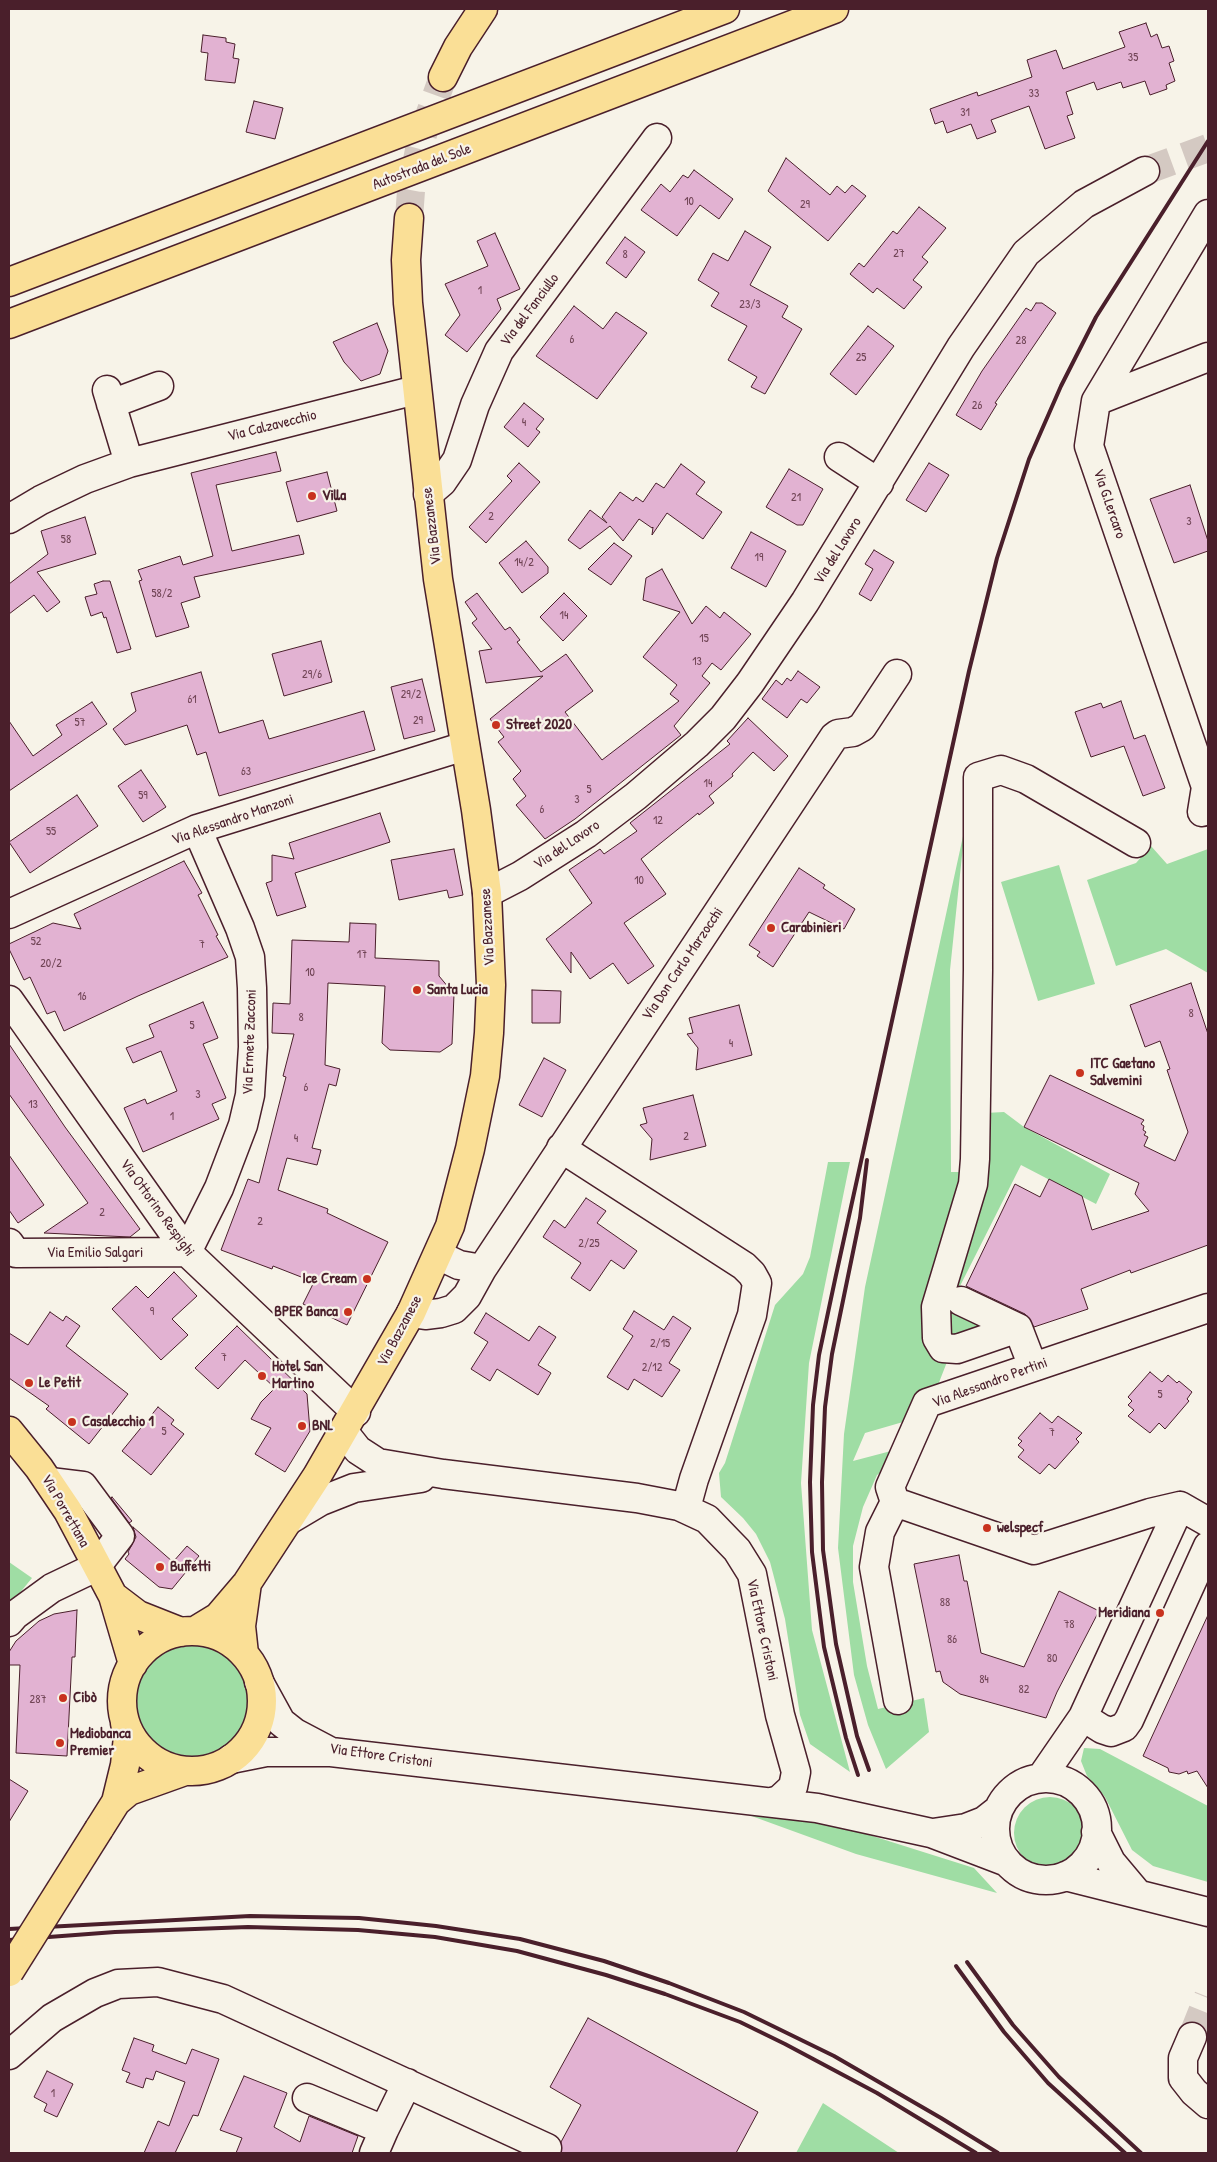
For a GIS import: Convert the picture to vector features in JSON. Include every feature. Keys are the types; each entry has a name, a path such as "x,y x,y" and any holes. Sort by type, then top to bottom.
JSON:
{"main road":[{"path":"443,77 458,47 483,9"},
{"path":"9,282 725,9"},
{"name":"Autostrada del Sole","path":"9,324 834,9"},
{"name":"Via Bazzanese","path":"188,1632 218,1618 247,1583 289,1520 411,1314 450,1226 463,1180 485,1076 491,985 487,893 438,579 428,494 406,278 408,218"},
{"name":"Via Porrettana","path":"9,1431 50,1482 68,1511 113,1596 133,1664"},
{"name":"Via Bazzanese","path":"244,1654 241,1626 247,1583"},
{"name":"Via Porrettana","path":"113,1596 138,1615 188,1632"},
{"path":"9,1972 116,1802 129,1791 185,1771 210,1769 231,1759 245,1746 255,1732 261,1707 259,1682 253,1667 244,1654 222,1638 188,1632 162,1638 146,1649 133,1664 124,1688 123,1714 128,1737 125,1765 116,1802"},
{"path":"123,1714 135,1742 145,1753 164,1765 185,1771"}],"street":[{"name":"Via del Fanciullo","path":"428,494 442,482 456,460 475,405 499,352 657,138"},
{"name":"Via del Lavoro","path":"487,893 520,876 586,834 643,790 697,744 723,718 750,683 805,602 961,347 1026,253 1084,204 1145,171"},
{"name":"Via G.Lercaro","path":"1202,812 1206,787 1089,446 1096,401 1208,214"},
{"path":"1096,401 1208,357"},
{"path":"129,463 109,397 159,386"},
{"name":"Via Calzavecchio","path":"9,520 41,500 85,479 129,463 416,390"},
{"path":"839,457 879,483"},
{"name":"Via Don Carlo Marzocchi","path":"411,1314 425,1315 454,1309 467,1296 482,1269 561,1148 834,737 843,733 853,732 862,727 897,674"},
{"name":"Via Alessandro Manzoni","path":"9,914 197,829 465,746"},
{"path":"1018,1328 957,1349 943,1348 936,1338 936,1307 973,1184 976,1159 978,777 1001,770 1026,778 1136,843"},
{"name":"Via Ermete Zacconi","path":"187,1252 219,1188 243,1125 250,1095 253,1047 250,957 237,919 197,829"},
{"name":"Via Ottorino Respighi","path":"9,1000 187,1252 349,1421"},
{"path":"561,1148 744,1266 752,1274 756,1283 752,1315 694,1479 686,1508"},
{"name":"Via Emilio Salgari","path":"9,1243 16,1253 187,1252"},
{"path":"438,1255 459,1265 482,1269"},
{"path":"961,1301 1018,1328 1033,1367"},
{"name":"Via Alessandro Pertini","path":"895,1502 890,1487 927,1403 1208,1308"},
{"name":"Via Ettore Cristoni","path":"349,1421 358,1450 378,1463 443,1474 637,1498 686,1508 706,1519 737,1550 752,1574 780,1716 796,1772 806,1796 817,1808"},
{"name":"Via Ettore Cristoni","path":"289,1520 321,1501 354,1488 443,1474"},
{"path":"9,1622 15,1615 52,1588 96,1567 120,1536 83,1486 50,1482"},
{"path":"898,1700 874,1567 880,1532 895,1502 1034,1550 1150,1513 1180,1506 1208,1522"},
{"path":"1049,1778 1092,1723 1180,1506"},
{"path":"1092,1723 1111,1732 1124,1727 1129,1720 1208,1546"},
{"name":"Via Ettore Cristoni","path":"259,1682 281,1722 295,1734 331,1752 817,1808 931,1834 1007,1862"},
{"path":"231,1759 266,1752 331,1752"},
{"path":"772,1802 779,1800 792,1787 796,1772"},
{"path":"1049,1778 1079,1790 1090,1803 1095,1816 1096,1832 1088,1858 1078,1868 1065,1876 1049,1880 1031,1878 1015,1870 1007,1862 997,1843 995,1831 998,1810 1007,1795 1025,1782 1049,1778"},
{"name":"Via Ettore Cristoni","path":"931,1834 966,1828 984,1821 998,1810"},
{"path":"1096,1832 1111,1862 1137,1893"},
{"path":"1065,1876 1167,1900 1208,1912"},
{"path":"1167,1900 1208,1896"},
{"path":"9,2055 52,2018 95,1993 118,1984 158,1982 223,1999 547,2148"},
{"path":"1192,2037 1183,2058 1183,2078 1194,2092 1208,2104"},
{"path":"308,2098 379,2142 407,2083"}],"green space":[{"path":"965,827 950,970 951,1172 983,1172 985,1113 1004,1112 1024,1127 1110,1174 1096,1204 1021,1165 960,1286 953,1310 991,1325 954,1344 938,1385 920,1398 903,1422 865,1433 853,1461 891,1451 884,1470 877,1475 863,1507 853,1546 853,1582 867,1666 878,1709 924,1698 929,1732 886,1769 868,1725 854,1675 838,1548 844,1434 865,1287"},
{"path":"1151,846 1167,864 1208,849 1208,973 1166,949 1116,966 1087,880 1136,863"},
{"path":"1059,865 1095,984 1038,1001 1001,882"},
{"path":"828,1162 850,1162 809,1363 801,1483 812,1630 850,1772 810,1744 800,1715 785,1619 770,1562 756,1534 743,1518 721,1497 719,1473 725,1463 775,1305 803,1274 810,1257"},
{"path":"9,1562 32,1578 9,1606"},
{"path":"190,1642 202,1643 213,1647 224,1652 233,1660 241,1669 246,1680 250,1691 250,1715 246,1726 241,1737 233,1746 224,1754 213,1759 202,1763 190,1764 178,1763 167,1759 156,1754 147,1746 139,1737 134,1726 130,1715 129,1703 130,1691 134,1680 139,1669 147,1660 156,1652 167,1647 178,1643"},
{"path":"1084,1748 1100,1749 1208,1806 1208,1882 1153,1866 1132,1850 1105,1797 1087,1776 1081,1761"},
{"path":"1043,1797 1057,1797 1076,1807 1086,1826 1086,1840 1076,1859 1057,1869 1043,1869 1024,1859 1014,1840 1014,1826 1024,1807"},
{"path":"746,1814 825,1821 974,1868 997,1893 856,1854"},
{"path":"823,2103 899,2153 796,2153"}],"building":[{"path":"1146,23 1151,37 1157,34 1162,48 1169,46 1174,61 1169,63 1175,81 1166,85 1167,89 1150,95 1145,81 1123,88 1121,82 1097,90 1094,82 1066,92 1073,114 1067,116 1075,138 1045,149 1029,106 991,120 996,132 977,139 971,124 947,133 943,121 935,124 930,109 977,92 978,96 1032,77 1027,60 1056,50 1063,69 1125,47 1119,32"},
{"path":"203,35 226,38 226,42 235,44 233,58 239,59 235,83 205,80 208,53 201,52"},
{"path":"254,101 283,108 275,139 246,132"},
{"path":"786,158 830,195 837,186 845,193 852,185 866,196 828,241 768,191"},
{"path":"694,170 733,199 719,219 700,205 677,236 641,210 661,184 670,192 683,175 688,178"},
{"path":"919,207 946,228 922,257 928,262 913,280 922,287 904,309 877,288 873,293 850,274 859,263 864,267 893,231 897,234"},
{"path":"745,231 771,247 750,285 788,306 782,317 802,329 765,394 751,387 757,377 728,360 747,326 711,306 719,293 698,280 713,253 728,261"},
{"path":"495,233 520,289 497,299 501,309 467,352 445,335 460,315 445,284 488,266 477,241"},
{"path":"625,237 645,252 626,278 606,263"},
{"path":"1036,303 1042,303 1056,313 995,403 997,404 981,430 956,415 982,371 1026,308 1031,311"},
{"path":"574,306 603,329 616,312 647,333 597,399 536,356"},
{"path":"377,323 388,351 380,374 361,381 344,362 333,342"},
{"path":"868,326 894,346 856,395 830,374"},
{"path":"524,403 544,419 536,429 540,432 528,447 504,427"},
{"path":"276,452 281,471 216,485 232,551 299,535 304,554 194,577 200,597 181,603 189,627 156,637 139,581 142,580 138,570 180,556 183,565 213,556 191,473"},
{"path":"519,463 540,482 486,543 469,527 512,481 507,476"},
{"path":"929,463 949,475 926,512 906,500"},
{"path":"681,464 705,482 696,494 722,512 703,539 667,513 652,535 653,527 639,519 623,541 610,526 580,549 568,540 590,510 607,523 602,517 620,492 633,501 636,497 643,502 656,483 664,488"},
{"path":"789,469 823,489 803,525 797,525 766,507"},
{"name":"Villa","path":"327,472 337,511 297,522 286,482"},
{"path":"1190,485 1208,541 1208,551 1174,563 1150,499"},
{"path":"85,517 96,554 37,572 60,602 47,612 34,595 9,614 9,584 48,554 41,531"},
{"path":"751,532 786,551 766,587 731,568"},
{"path":"526,541 548,567 548,573 522,593 499,563"},
{"path":"614,543 632,556 611,585 588,569"},
{"path":"874,550 894,562 871,601 859,594 873,569 865,564"},
{"path":"662,569 692,624 706,606 720,618 724,612 751,634 721,670 712,663 702,676 710,683 674,726 681,735 575,819 545,839 516,805 526,796 513,779 521,771 498,742 504,737 490,719 543,676 486,683 479,651 492,649 472,623 477,619 465,602 477,593 505,630 510,627 520,640 517,642 541,672 566,654 593,691 565,712 602,760 679,701 670,694 677,685 643,657 680,612 643,600 646,578"},
{"path":"110,581 131,649 117,653 106,617 104,618 102,612 91,616 85,597 97,594 94,584"},
{"path":"564,593 587,616 563,641 540,617"},
{"path":"321,641 332,682 284,696 272,654"},
{"path":"798,671 820,687 807,703 801,699 787,718 762,699 776,680 782,685 787,678 791,681"},
{"path":"201,672 219,733 263,720 269,739 364,711 375,750 219,796 206,752 197,755 187,725 125,745 113,729 136,711 131,693"},
{"path":"422,679 435,731 404,739 391,687"},
{"path":"1121,701 1134,739 1145,735 1165,788 1143,796 1124,746 1091,757 1075,712 1101,703 1103,708"},
{"path":"92,702 107,724 9,791 9,721 33,756 62,735 56,725"},
{"path":"748,718 788,756 774,771 753,752 732,774 733,776 709,796 714,803 699,815 698,813 641,859 666,894 624,923 654,966 628,984 613,963 590,979 571,952 571,973 546,939 592,903 569,870 600,849 604,854 637,831 630,823 730,744 727,741"},
{"path":"141,770 166,807 143,822 118,786"},
{"path":"77,795 98,826 30,873 9,842"},
{"path":"380,813 390,842 295,873 306,907 277,916 266,883 272,881 272,855 294,859 289,843"},
{"path":"454,849 463,895 449,898 447,890 399,900 391,860"},
{"path":"184,861 202,893 198,895 218,935 216,936 228,957 64,1031 55,1011 47,1014 30,977 24,980 9,949 9,944 53,923 81,929 74,914"},
{"path":"799,868 825,885 823,888 855,909 844,929 809,912 773,967 757,956 760,952 749,945"},
{"path":"350,923 376,924 375,958 439,961 439,976 454,994 452,1044 440,1052 390,1050 382,1043 385,986 328,983 325,1065 340,1069 336,1086 329,1084 312,1148 321,1150 317,1165 287,1158 278,1190 328,1209 327,1213 388,1242 347,1325 303,1304 314,1282 273,1266 272,1269 221,1250 248,1179 259,1183 286,1077 283,1076 294,1034 272,1033 273,1003 290,1004 292,940 349,942"},
{"path":"1191,983 1208,1034 1208,1245 1131,1273 1130,1270 1081,1289 1088,1309 1034,1327 1025,1314 966,1286 1015,1184 1040,1197 1049,1179 1082,1196 1092,1230 1149,1211 1135,1194 1139,1183 1024,1127 1050,1075 1144,1120 1141,1124 1146,1132 1144,1135 1148,1137 1144,1146 1175,1161 1188,1132 1167,1070 1170,1069 1160,1041 1145,1047 1130,1005"},
{"path":"532,990 561,991 560,1023 532,1023"},
{"path":"203,1002 218,1038 203,1044 226,1098 212,1104 219,1119 143,1152 124,1108 145,1099 147,1104 177,1091 161,1051 133,1063 126,1048 154,1037 149,1025"},
{"path":"739,1005 752,1055 696,1070 698,1048 687,1034 693,1033 689,1018"},
{"path":"9,1044 65,1127 140,1229 130,1237 44,1233 88,1203 9,1094"},
{"path":"544,1058 566,1070 542,1117 519,1105"},
{"path":"693,1095 706,1146 650,1160 652,1139 640,1125 647,1123 643,1108"},
{"path":"9,1155 44,1205 18,1223 9,1210"},
{"path":"586,1198 606,1211 597,1223 637,1251 624,1269 611,1260 590,1291 571,1278 581,1263 543,1237 554,1220 565,1228"},
{"path":"174,1272 197,1296 172,1319 188,1335 161,1360 112,1309 136,1286 148,1298"},
{"path":"634,1311 664,1330 673,1316 691,1328 669,1363 680,1370 662,1397 634,1379 628,1390 607,1377 633,1336 623,1329"},
{"path":"50,1312 63,1321 66,1316 80,1326 66,1346 128,1394 89,1444 46,1409 49,1406 9,1378 9,1333 28,1345"},
{"path":"486,1313 529,1341 539,1326 556,1337 538,1365 551,1373 538,1395 497,1369 490,1381 471,1369 488,1342 474,1333"},
{"path":"237,1326 307,1394 310,1431 285,1472 255,1454 271,1428 251,1419 261,1402 275,1388 245,1360 218,1389 195,1368"},
{"path":"1150,1372 1162,1382 1168,1375 1192,1392 1187,1399 1189,1401 1165,1429 1159,1423 1150,1433 1128,1416 1134,1410 1128,1405 1132,1401 1128,1397"},
{"path":"158,1407 174,1420 171,1424 184,1434 151,1475 122,1451"},
{"path":"1040,1413 1052,1423 1058,1416 1082,1433 1076,1439 1079,1442 1055,1469 1049,1464 1040,1474 1018,1457 1024,1450 1018,1445 1022,1441 1018,1438"},
{"path":"112,1497 132,1521 129,1523"},
{"path":"133,1527 173,1562 187,1546 199,1556 172,1589 159,1587 125,1559 136,1537"},
{"path":"959,1555 964,1581 967,1581 981,1653 1024,1667 1059,1591 1099,1611 1057,1692 1046,1718 960,1694 943,1682 940,1671 936,1672 914,1564"},
{"path":"77,1610 75,1657 72,1657 67,1756 16,1753 20,1665 9,1665 9,1652 16,1641 39,1621 54,1614"},
{"path":"1208,1615 1208,1788 1197,1771 1188,1774 1187,1771 1179,1774 1169,1772 1168,1768 1143,1756"},
{"path":"9,1779 28,1791 9,1822"},
{"path":"588,2018 758,2112 736,2153 561,2153 561,2142 581,2105 550,2087"},
{"path":"134,2038 154,2045 152,2051 186,2064 192,2049 219,2059 198,2116 193,2115 175,2153 144,2153 158,2121 169,2126 185,2082 156,2071 153,2080 146,2078 143,2088 126,2082 130,2073 122,2070"},
{"path":"47,2071 73,2084 57,2117 44,2111 47,2104 34,2097"},
{"path":"244,2076 287,2093 274,2127 300,2142 309,2116 358,2136 352,2153 236,2153 242,2138 220,2130"}],"tunnel":[{"path":"409,218 411,191 419,150 443,77"},
{"path":"1145,171 1208,148"},
{"path":"1192,2037 1208,1997"}],"railway":[{"path":"858,1775 846,1738 824,1647 812,1552 810,1482 813,1405 819,1355 836,1275 969,671 997,558 1029,459 1061,386 1096,317 1208,141"},
{"path":"867,1160 860,1218 832,1354 825,1407 822,1482 823,1550 836,1644 857,1736 869,1770"},
{"path":"9,1929 250,1916 359,1918 436,1926 520,1939 604,1961 669,1983 744,2012 834,2056 998,2153"},
{"path":"9,1940 115,1932 248,1927 358,1930 435,1937 517,1951 606,1975 665,1994 740,2022 877,2093 976,2153"},
{"path":"967,1962 1013,2025 1059,2077 1141,2153"},
{"path":"956,1966 1004,2032 1048,2083 1125,2153"}],"place":[{"name":"Villa","path":"312,496"},
{"name":"Street 2020","path":"496,725"},
{"name":"Carabinieri","path":"771,928"},
{"name":"Santa Lucia","path":"417,990"},
{"name":"ITC Gaetano Salvemini","path":"1080,1073"},
{"name":"Ice Cream","path":"367,1279"},
{"name":"BPER Banca","path":"348,1312"},
{"name":"Hotel San Martino","path":"262,1376"},
{"name":"Le Petit","path":"29,1383"},
{"name":"Casalecchio 1","path":"72,1422"},
{"name":"BNL","path":"302,1426"},
{"name":"welspecf","path":"987,1528"},
{"name":"Buffetti","path":"160,1567"},
{"name":"Meridiana","path":"1160,1613"},
{"name":"Cibò","path":"63,1698"},
{"name":"Mediobanca Premier","path":"60,1743"}]}
